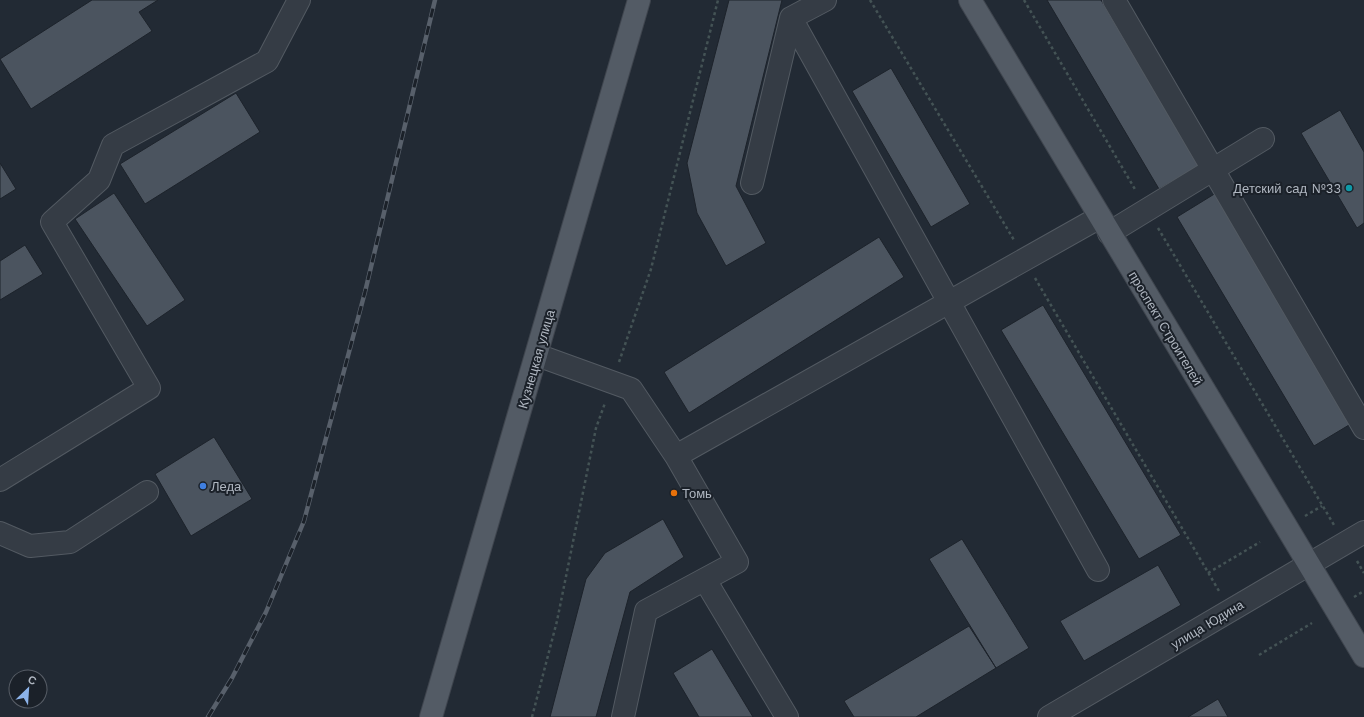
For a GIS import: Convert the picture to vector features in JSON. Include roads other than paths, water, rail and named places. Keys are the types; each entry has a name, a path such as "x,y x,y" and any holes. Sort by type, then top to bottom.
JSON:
{"main road":[{"name":"Кузнецкая улица","path":"431,717 639,0"},
{"name":"проспект Строителей","path":"970,0 1364,656"}],"street":[{"path":"0,480 149,388 52,222 99,180 113,145 267,61 299,0"},
{"path":"752,183 791,18 825,0"},
{"path":"1114,0 1361,417"},
{"path":"791,18 1098,570"},
{"path":"676,456 1025,259 1104,225 1147,209 1263,139"},
{"path":"536,356 631,389 676,456 737,562 646,611 623,717"},
{"path":"0,532 30,546 70,542 146,492"},
{"name":"улица Юдина","path":"1049,717 1364,532"},
{"path":"705,580 786,717"}],"railway":[{"path":"208,717 232,678 266,612 304,521 365,292 435,0"}],"place":[{"name":"Детский сад №33","path":"1349,188"},
{"name":"Леда","path":"203,486"},
{"name":"Томь","path":"674,493"}]}
